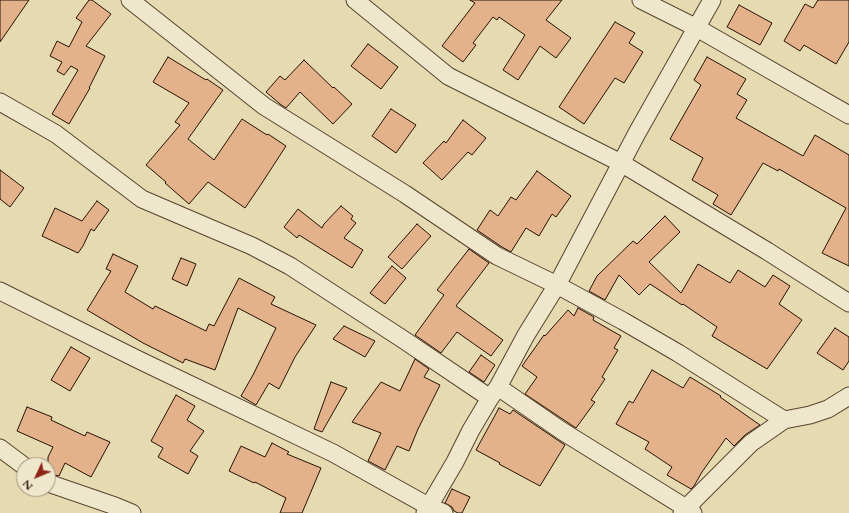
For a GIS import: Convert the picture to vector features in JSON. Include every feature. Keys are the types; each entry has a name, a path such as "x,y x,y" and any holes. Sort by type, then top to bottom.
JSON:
{"street":[{"path":"130,0 264,106 405,194 497,256 623,321 678,353 784,420"},
{"path":"355,0 448,76 621,163 767,251 849,303"},
{"path":"642,0 697,28 849,115"},
{"path":"427,510 526,335 557,286 637,133 712,0"},
{"path":"0,102 56,134 142,198 252,246 290,266 401,338 562,431 687,511 751,443 784,420 810,415 828,409 849,396"},
{"path":"0,291 141,361 333,453 427,510 444,513"},
{"path":"0,448 16,460"},
{"path":"56,486 132,513"}],"building":[{"path":"0,0 29,0 0,42"},
{"path":"89,0 92,0 111,14 86,46 105,56 90,88 69,124 52,114 78,70 71,66 64,75 57,71 62,62 50,56 57,41 69,47 82,22 76,18"},
{"path":"470,0 562,0 546,20 571,38 556,58 540,46 518,80 503,70 525,35 499,17 497,20 493,17 473,43 476,45 463,62 442,46 475,3"},
{"path":"818,0 849,0 849,42 836,64 804,45 800,51 784,41 805,4 813,8"},
{"path":"739,5 772,23 760,45 727,27"},
{"path":"615,22 635,33 629,43 643,52 624,83 615,78 584,124 559,107"},
{"path":"368,44 398,67 381,89 351,66"},
{"path":"168,57 206,80 207,79 223,90 188,139 214,160 242,119 286,146 245,208 208,182 189,204 146,165 180,125 175,122 189,103 153,82"},
{"path":"707,57 746,79 737,94 747,100 736,118 803,156 815,135 849,155 849,266 822,253 846,208 779,169 778,171 763,163 731,215 713,204 718,195 692,180 703,158 670,139 701,85 694,80"},
{"path":"304,60 352,104 333,124 300,92 286,108 266,92 280,76 285,80"},
{"path":"391,109 416,125 396,153 372,136"},
{"path":"463,120 486,138 472,155 468,152 442,180 423,163 444,141 446,143"},
{"path":"0,170 24,188 10,207 0,199"},
{"path":"537,171 571,196 556,217 552,214 539,236 526,228 511,252 477,230 490,210 498,216 511,197 516,200"},
{"path":"97,201 109,210 94,231 91,229 78,253 42,236 55,208 82,221"},
{"path":"341,206 353,216 351,219 356,223 344,238 363,250 352,268 299,235 297,238 284,227 298,209 322,228"},
{"path":"665,216 680,232 649,262 681,293 698,264 730,283 738,270 765,287 773,275 790,286 779,304 802,320 767,369 712,336 717,327 650,284 639,295 619,275 605,300 589,291 597,276 633,241 637,244"},
{"path":"417,224 431,236 402,269 388,257"},
{"path":"469,249 489,263 456,306 503,340 491,356 457,332 441,353 415,335 444,295 437,290"},
{"path":"113,254 138,266 125,292 153,309 155,306 206,331 209,324 214,326 239,278 275,297 271,304 316,325 295,357 279,389 269,383 256,405 241,396 276,328 238,308 215,370 185,359 183,363 143,343 87,310 111,271 106,269"},
{"path":"181,258 196,264 187,286 172,279"},
{"path":"392,266 406,278 385,304 370,293"},
{"path":"578,308 594,317 593,320 621,336 614,348 618,350 602,377 605,379 591,400 595,402 576,428 525,394 537,377 522,366 544,335 545,336 568,310 574,316"},
{"path":"344,326 375,341 365,357 333,339"},
{"path":"835,328 849,337 849,361 843,370 817,353"},
{"path":"71,347 90,358 70,391 51,380"},
{"path":"481,355 495,365 484,382 469,372"},
{"path":"415,359 429,369 424,377 440,385 418,429 409,451 397,446 385,470 368,461 381,433 352,422 381,382 400,391"},
{"path":"652,370 683,388 690,377 721,396 720,397 760,425 745,435 734,446 726,438 691,489 667,475 672,467 645,449 649,442 616,424 629,401 633,403"},
{"path":"331,382 347,388 322,432 314,429"},
{"path":"176,395 195,406 187,420 204,431 190,451 198,456 188,474 158,457 163,448 151,441"},
{"path":"27,407 52,417 51,420 85,436 87,432 110,442 91,477 65,463 59,476 56,475 56,457 48,457 53,447 17,431"},
{"path":"499,408 510,414 513,410 565,445 540,486 476,450"},
{"path":"272,443 289,452 287,454 321,468 302,513 280,513 286,498 229,471 241,446 265,457"},
{"path":"452,489 470,497 462,513 454,511 452,507 445,503"}]}
